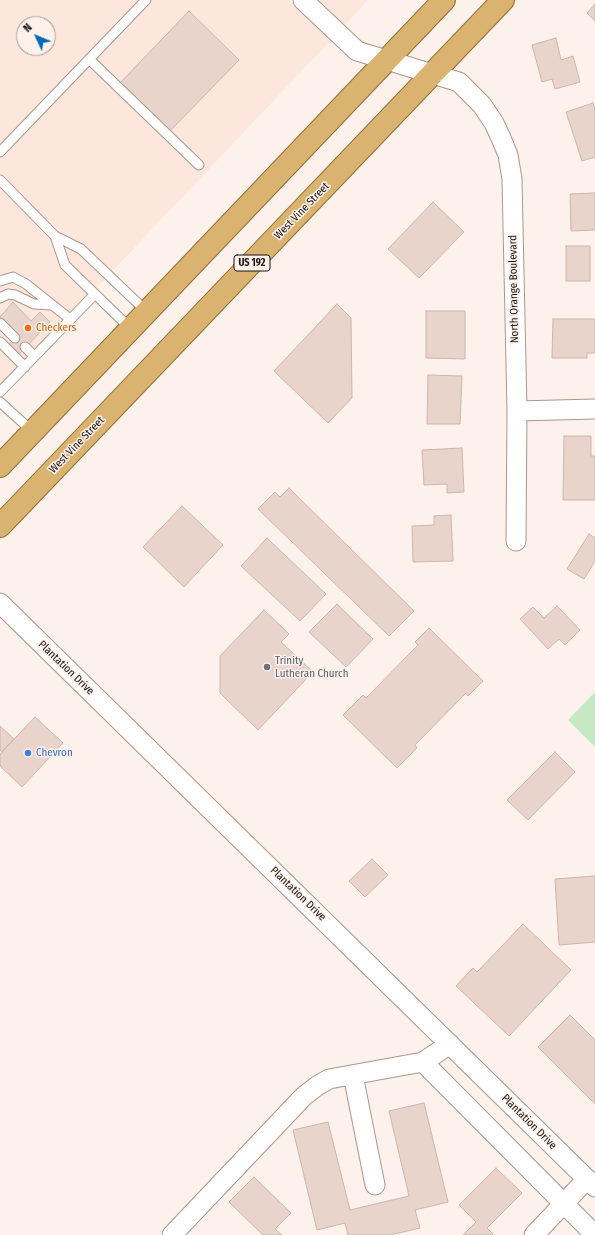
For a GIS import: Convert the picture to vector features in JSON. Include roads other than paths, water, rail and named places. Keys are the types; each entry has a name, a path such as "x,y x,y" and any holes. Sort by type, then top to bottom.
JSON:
{"highway":[{"path":"0,466 444,0"},
{"name":"West Vine Street","path":"0,526 503,0"}],"street":[{"name":"North Orange Boulevard","path":"303,0 357,52 458,82 482,105 494,123 508,155 512,179 517,411 516,540"},
{"path":"517,411 595,409"},
{"name":"Plantation Drive","path":"0,603 591,1183"},
{"path":"172,1235 304,1096 317,1086 329,1079 423,1062 450,1044"},
{"path":"423,1062 595,1235"},
{"path":"353,1075 375,1185"},
{"path":"534,1235 564,1204 591,1183"}],"lane":[{"path":"0,152 146,0"},
{"path":"89,59 199,165"},
{"path":"0,180 55,236 81,249 147,312"},
{"path":"55,236 65,265 131,329"},
{"path":"0,281 13,277 26,284 70,319"},
{"path":"0,298 8,294 15,295 34,304 52,305"},
{"path":"0,392 95,294"},
{"path":"0,323 15,338"},
{"path":"0,342 24,366"},
{"path":"25,347 34,356"},
{"path":"0,402 32,432"}],"place":[{"name":"Checkers","path":"28,328"},
{"name":"Trinity Lutheran Church","path":"267,667"},
{"name":"Chevron","path":"28,753"}]}
